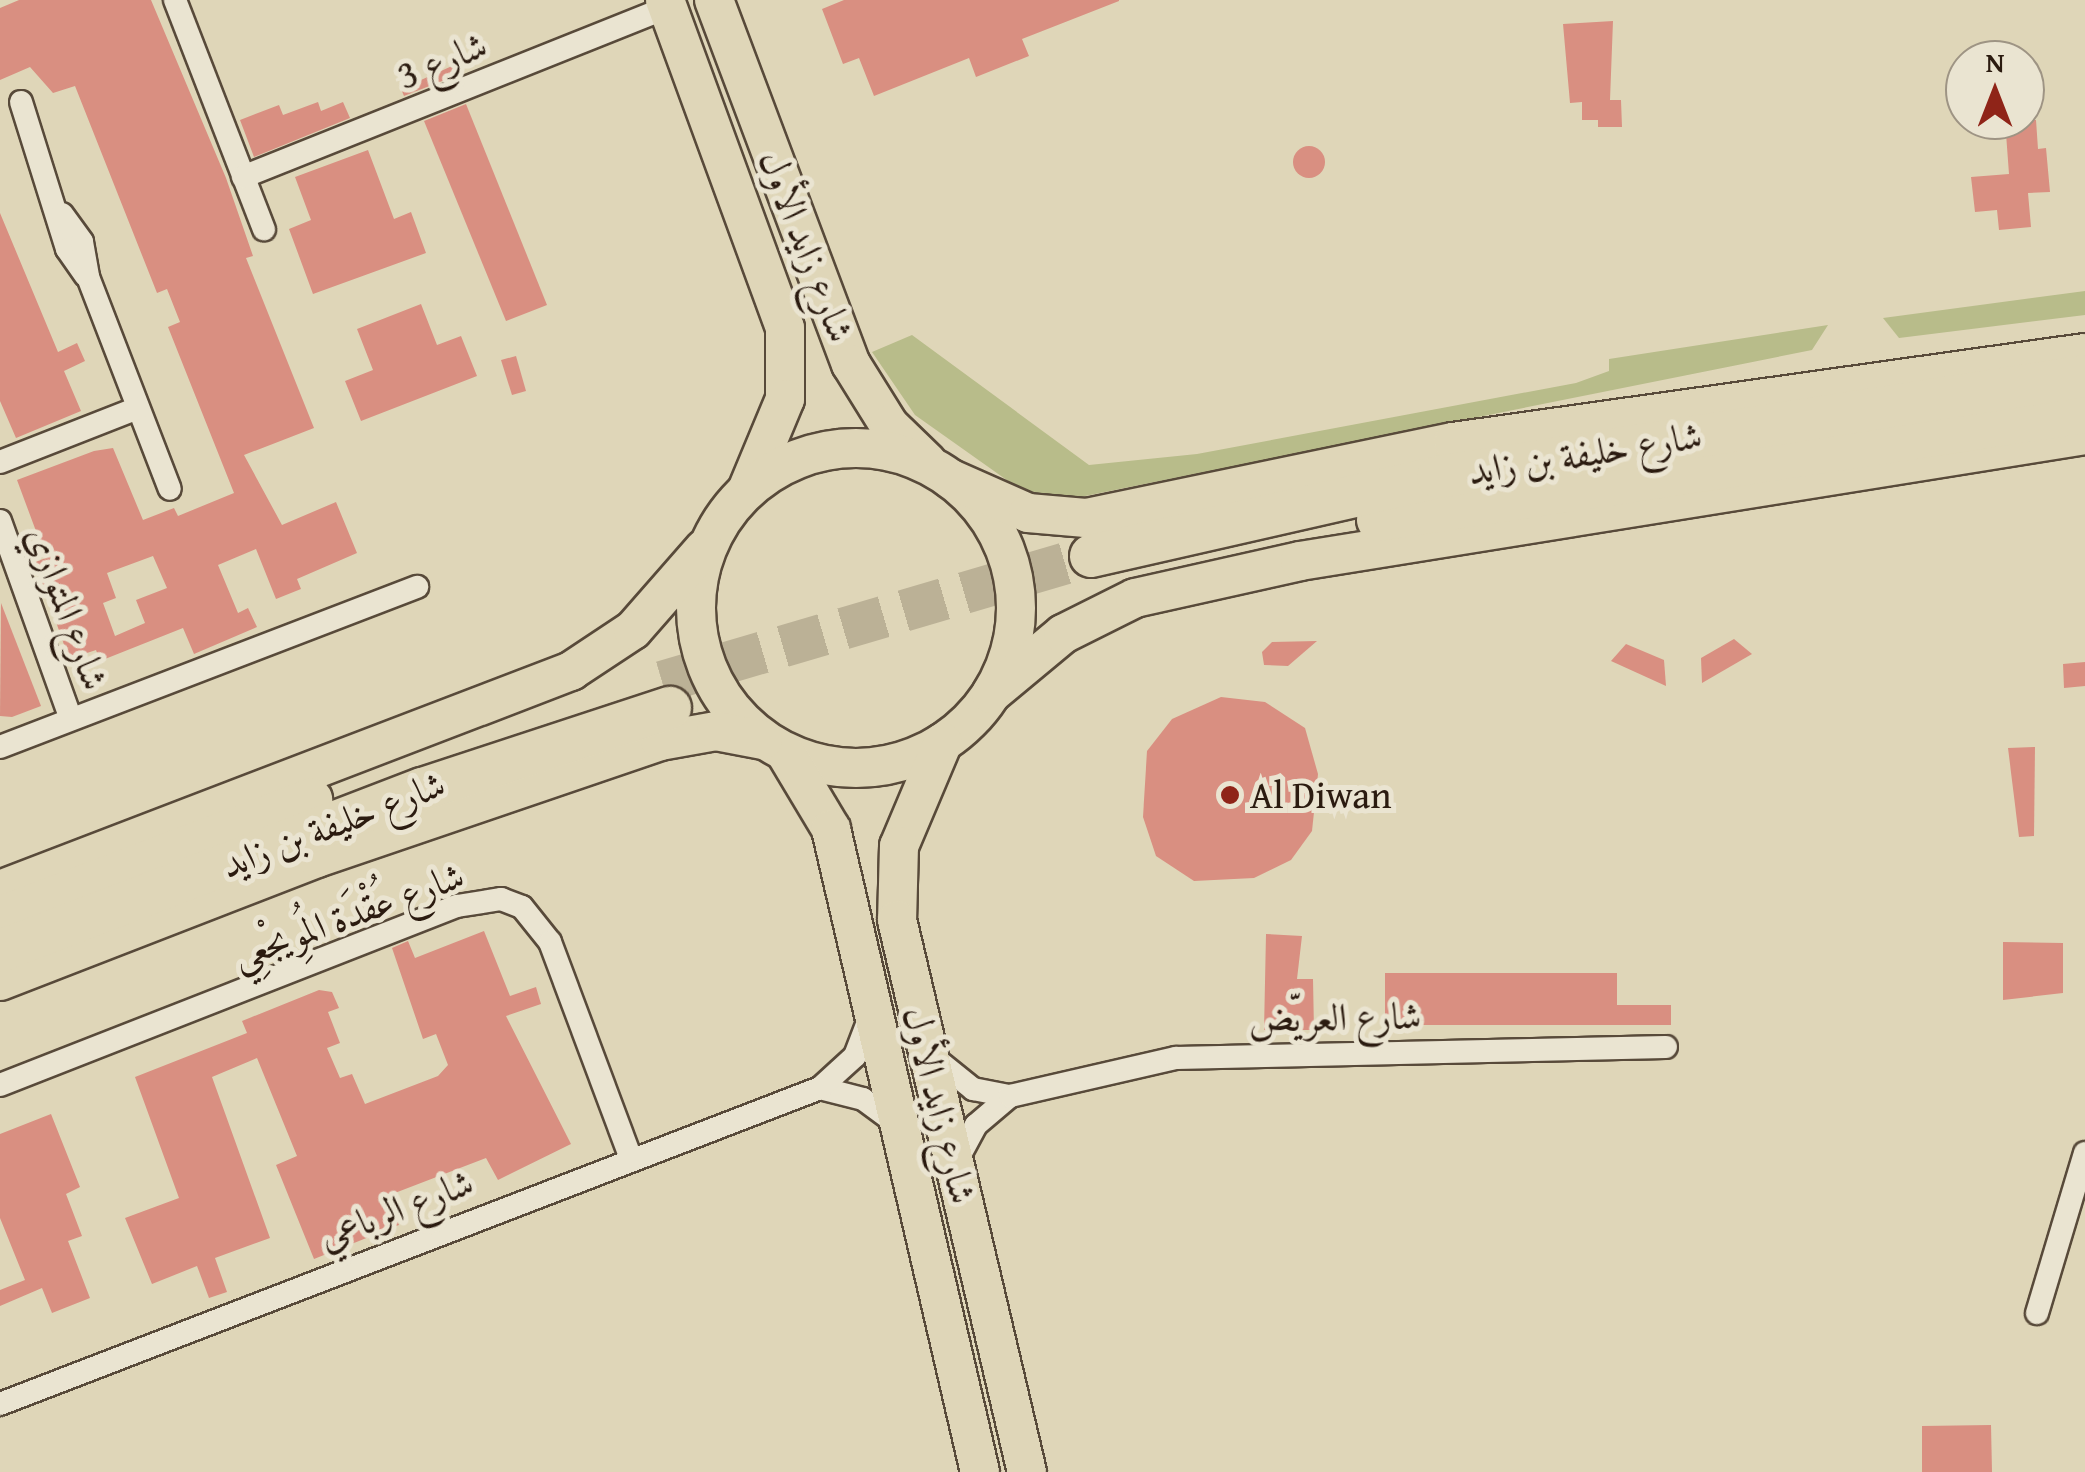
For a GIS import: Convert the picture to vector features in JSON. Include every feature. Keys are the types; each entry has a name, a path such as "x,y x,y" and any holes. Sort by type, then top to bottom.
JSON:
{"highway":[{"name":"شارع خليفة بن زايد","path":"2085,376 1438,477 1090,571 1442,506 2085,412"},
{"name":"شارع خليفة بن زايد","path":"0,918 413,763 666,695 0,951"}],"main road":[{"name":"شارع زايد الأول","path":"714,0 851,364 889,425 943,475"},
{"name":"شارع زايد الأول","path":"666,4 785,328 776,433 743,494"},
{"path":"0,890 571,671 633,630 709,543 743,494 786,465 836,450 898,454 1028,513 1086,518 1489,436 2085,353"},
{"path":"0,980 317,858 660,741 716,731 865,768 943,742 991,694 1083,622 1170,590 1300,561 2085,435"},
{"path":"943,475 989,519 1016,588 1013,643 991,694"},
{"path":"709,543 697,583 700,645 725,701 778,748"},
{"name":"شارع زايد الأول","path":"943,742 909,810 895,883 929,1052 1027,1472"},
{"name":"شارع زايد الأول","path":"778,748 831,829 980,1472"}],"street":[{"path":"175,0 264,229"},
{"name":"شارع 3","path":"243,178 666,4"},
{"path":"21,102 62,214 67,249 88,277 170,489"},
{"path":"0,462 138,408"},
{"name":"شارع المتوازي","path":"0,520 71,720"},
{"path":"0,747 417,587"},
{"name":"شارع عُقْدَة المُوِيجْعِي","path":"0,1086 457,906 501,899 522,907 550,942 630,1156"},
{"name":"شارع الرباعي","path":"0,1404 630,1156 820,1088 855,1056 871,1012"},
{"name":"شارع العريّض","path":"955,1164 976,1124 1010,1096 1123,1067 1234,1053 1666,1047"},
{"path":"929,1052 955,1080 1010,1096"},
{"path":"820,1088 863,1099 898,1126"},
{"path":"2038,1313 2085,1153"}],"green space":[{"path":"2085,291 2085,315 1899,338 1883,318"},
{"path":"1828,325 1812,350 1065,500 1018,488 915,415 872,352 912,335 1089,465 1197,454 1576,383 1609,371 1609,359"}],"building":[{"path":"19,0 151,0 226,178 253,256 246,258 314,428 244,455 282,525 336,502 357,553 297,579 301,589 276,599 256,549 218,565 238,613 248,608 257,627 194,654 183,628 100,661 96,650 69,659 35,562 46,558 17,480 94,451 113,448 143,520 174,508 178,516 234,493 168,327 180,322 167,289 157,293 75,86 53,93 30,67 0,80 0,8","holes":["153,556 167,588 136,600 145,623 115,636 103,603 116,598 107,573"]},
{"path":"844,0 1119,1 1022,39 1029,56 976,77 969,58 874,96 859,58 843,64 822,9"},
{"path":"1613,21 1610,100 1621,100 1622,127 1598,127 1598,120 1582,120 1582,102 1570,103 1563,24"},
{"path":"452,66 455,76 404,96 401,89"},
{"path":"318,102 321,111 343,102 350,118 254,157 240,120 279,105 283,115"},
{"path":"466,104 547,305 506,321 424,121"},
{"path":"2006,140 2037,140 2038,149 2046,148 2050,192 2028,193 2031,227 1999,230 1997,210 1975,212 1971,177 2009,174"},
{"path":"1309,146 1320,151 1325,162 1320,173 1309,178 1298,173 1293,162 1298,151"},
{"path":"368,150 394,219 411,212 426,253 313,294 289,229 311,220 295,177"},
{"path":"0,213 58,352 77,343 85,361 64,371 81,411 16,438 0,401"},
{"path":"421,304 437,345 461,336 477,376 361,421 345,381 373,370 357,329"},
{"path":"516,356 526,391 512,395 501,360"},
{"path":"1,603 41,706 12,717 0,716"},
{"path":"1734,639 1752,654 1702,683 1701,658"},
{"path":"1317,641 1288,666 1264,665 1262,652 1272,642"},
{"path":"1626,644 1664,660 1666,686 1611,661"},
{"path":"2085,662 2085,686 2064,688 2063,664"},
{"name":"Al Diwan","path":"1221,697 1265,702 1305,728 1318,774 1312,831 1291,860 1254,878 1194,881 1156,856 1143,817 1147,751 1172,719"},
{"path":"2035,747 2034,836 2019,837 2008,748"},
{"path":"484,931 510,996 536,987 541,1004 506,1016 571,1144 498,1180 486,1158 387,1196 399,1225 314,1259 276,1165 297,1156 257,1058 212,1077 270,1238 215,1258 227,1292 209,1298 197,1266 152,1284 125,1218 179,1198 135,1077 247,1033 242,1021 319,990 332,992 339,1008 328,1012 340,1043 327,1048 340,1078 352,1074 365,1104 438,1076 448,1065 436,1034 423,1039 392,948 408,941 415,958"},
{"path":"1266,934 1302,936 1297,979 1313,979 1314,1030 1264,1030"},
{"path":"2003,942 2063,943 2063,993 2003,1000"},
{"path":"1385,973 1617,973 1617,1005 1671,1005 1671,1025 1385,1025"},
{"path":"51,1114 80,1187 66,1194 82,1236 68,1241 90,1298 52,1313 42,1288 0,1306 0,1290 25,1280 0,1218 0,1134"},
{"path":"1991,1425 1992,1472 1922,1472 1922,1426"}],"tunnel":[{"path":"662,682 1091,556"}],"place":[{"name":"Al Diwan","path":"1230,795"}]}
